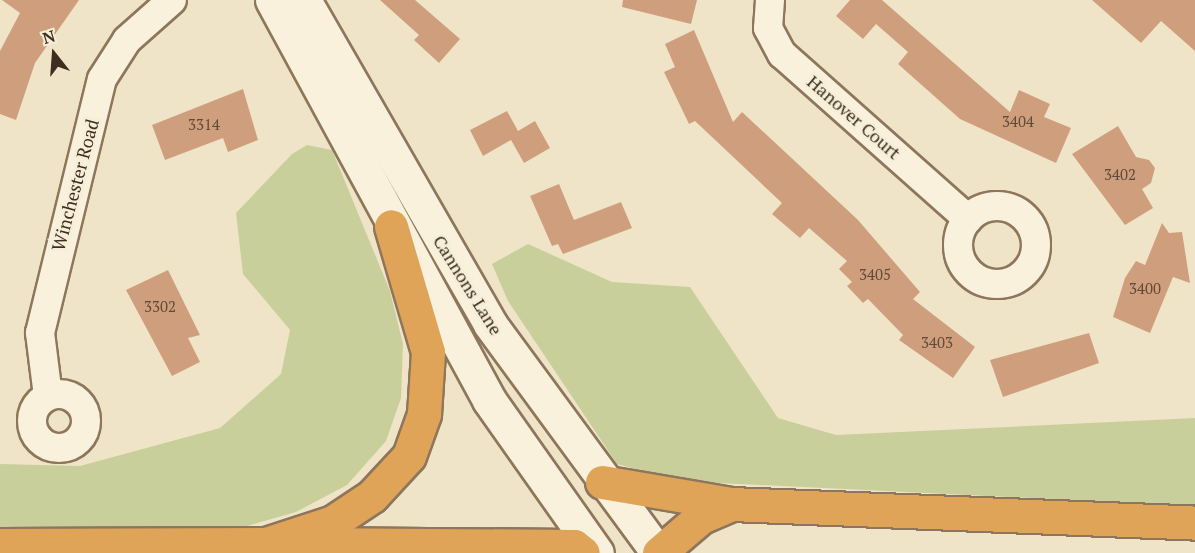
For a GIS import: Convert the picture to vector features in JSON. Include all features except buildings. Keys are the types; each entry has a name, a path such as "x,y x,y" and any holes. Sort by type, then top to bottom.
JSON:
{"highway":[{"path":"266,544 333,522 372,496 409,456 424,414 428,352 389,223"},
{"path":"602,482 731,504 1195,523"},
{"path":"658,553 701,518 731,504"},
{"path":"0,545 574,546 583,553"}],"main road":[{"name":"Cannons Lane","path":"272,0 389,223 489,400 597,553"},
{"name":"Cannons Lane","path":"304,0 417,202 490,324 602,482 658,553"},
{"path":"389,223 417,202"}],"street":[{"name":"Winchester Road","path":"48,396 40,333 102,79 127,40 172,0"},
{"name":"Hanover Court","path":"770,0 768,28 782,54 968,219"}],"green space":[{"path":"307,145 332,150 390,291 403,344 401,398 386,441 347,485 296,512 247,526 0,528 0,464 80,466 220,428 281,374 290,330 243,274 236,213 292,154"},
{"path":"528,244 612,282 690,287 778,418 836,435 1195,418 1195,506 678,481 617,464 508,301 492,264"}]}
